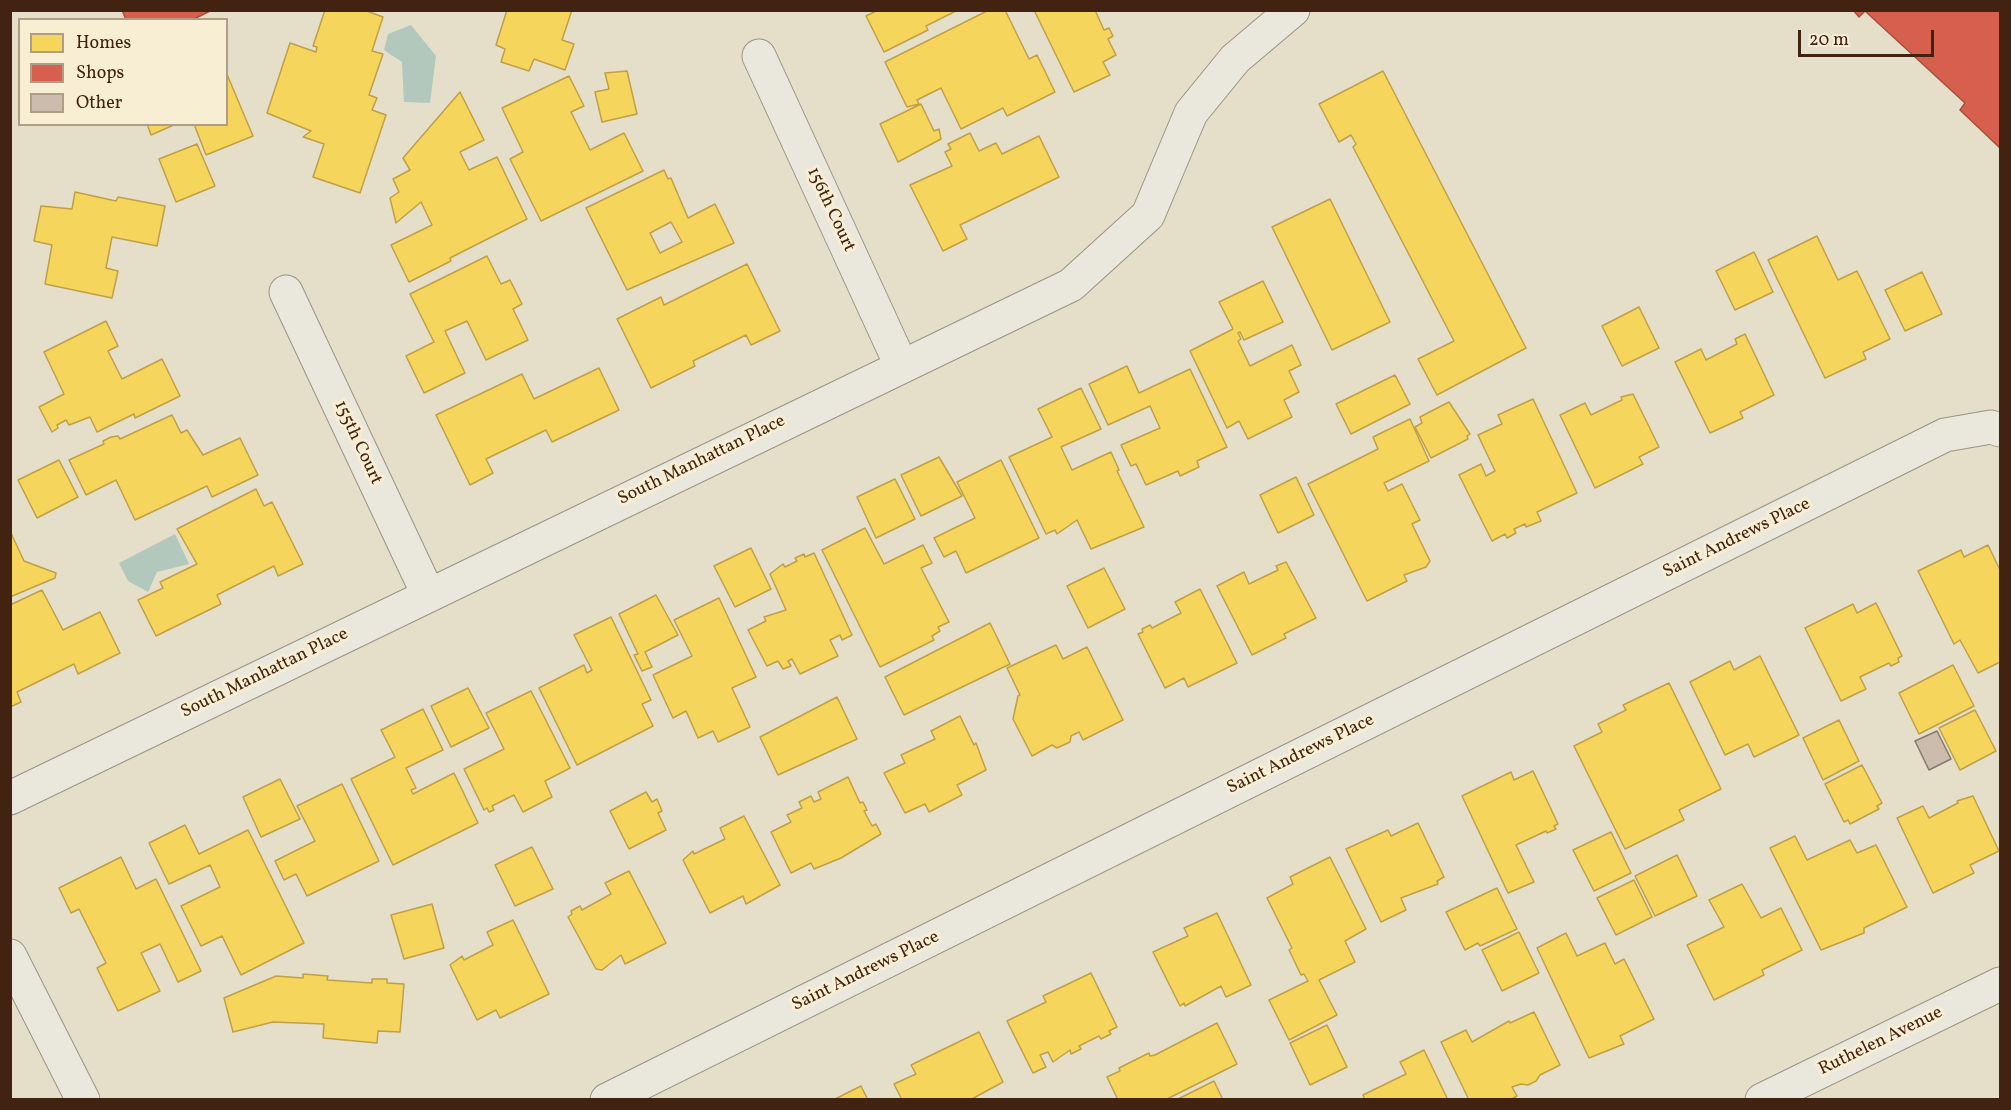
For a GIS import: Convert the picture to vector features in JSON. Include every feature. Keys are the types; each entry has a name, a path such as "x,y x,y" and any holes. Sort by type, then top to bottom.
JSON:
{"street":[{"name":"South Manhattan Place","path":"10,798 901,365 1071,285 1148,215 1191,113 1235,59 1293,10"},
{"name":"156th Court","path":"759,56 901,365"},
{"name":"155th Court","path":"286,292 428,594"},
{"name":"Saint Andrews Place","path":"607,1100 1945,435 1991,427 2001,430"},
{"path":"10,956 83,1100"},
{"name":"Ruthelen Avenue","path":"1762,1100 2001,984"}],"shaded area":[{"path":"411,25 436,56 430,103 404,102 402,62 384,50 388,34"},
{"path":"175,534 189,564 157,572 148,592 128,581 119,563"}],"building: Homes":[{"path":"325,10 364,10 383,17 372,51 383,54 369,95 377,98 372,110 386,115 360,193 313,177 324,144 303,137 311,131 267,113 290,43 316,52 317,47 313,46"},
{"path":"507,10 572,10 562,40 574,44 565,70 534,59 529,71 501,62 505,49 496,45"},
{"path":"878,10 958,10 926,26 928,30 884,52 866,16"},
{"path":"989,10 1005,10 1029,59 1037,55 1055,92 1007,116 1003,108 961,129 941,88 917,100 919,104 907,107 885,62"},
{"path":"1034,10 1095,10 1104,30 1109,28 1113,36 1108,39 1116,55 1103,62 1110,75 1074,92"},
{"path":"627,71 637,114 602,122 595,92 609,89 605,73"},
{"path":"1383,71 1526,348 1437,395 1418,359 1454,341 1353,147 1356,144 1351,135 1339,142 1319,104"},
{"path":"569,76 584,106 571,112 590,150 624,133 643,171 541,221 510,159 523,152 502,108"},
{"path":"228,77 253,136 206,155 195,126 228,126"},
{"path":"460,92 484,140 460,152 469,170 497,157 527,219 450,258 451,261 409,282 391,245 432,225 421,202 396,223 390,198 399,192 393,179 410,170 403,158"},
{"path":"921,104 934,131 939,129 941,139 898,162 880,124"},
{"path":"148,126 171,126 151,135"},
{"path":"970,133 979,151 996,143 1002,154 1039,136 1059,177 960,225 967,239 943,251 910,185 952,166 945,152 951,149 948,144"},
{"path":"197,144 215,186 176,202 159,159"},
{"path":"664,170 668,179 671,178 688,218 715,204 734,243 627,290 586,208","holes":["671,222 682,242 660,253 650,233"]},
{"path":"75,192 116,201 118,197 165,206 157,246 112,237 106,268 118,271 112,298 45,284 52,245 34,241 41,206 72,209"},
{"path":"1330,199 1390,322 1332,350 1272,227"},
{"path":"1817,236 1838,280 1857,271 1890,339 1863,352 1866,359 1825,378 1768,260"},
{"path":"1754,252 1773,292 1735,310 1716,271"},
{"path":"487,256 501,284 510,280 522,304 513,309 528,340 486,360 467,321 445,331 465,373 424,393 406,356 434,342 410,294"},
{"path":"747,264 780,331 751,345 746,335 693,361 695,366 651,388 617,319 661,297 664,305"},
{"path":"1922,272 1942,314 1905,331 1885,290"},
{"path":"1263,281 1283,322 1244,340 1240,332 1238,333 1241,339 1238,341 1250,366 1292,345 1301,365 1289,371 1299,392 1284,400 1292,417 1248,439 1239,421 1227,428 1190,351 1233,329 1219,302"},
{"path":"1639,307 1659,348 1622,366 1602,326"},
{"path":"106,321 118,346 108,351 122,379 162,359 180,396 135,418 134,414 97,432 90,417 69,425 66,420 57,425 58,428 52,432 39,407 64,394 44,352"},
{"path":"1745,334 1774,395 1740,412 1743,418 1710,433 1675,362 1701,349 1706,360 1737,344 1735,339"},
{"path":"1127,366 1139,393 1190,369 1227,447 1197,461 1199,467 1180,476 1178,471 1146,485 1136,464 1131,466 1121,445 1160,428 1150,406 1108,425 1089,384"},
{"path":"599,368 619,410 552,442 546,430 486,459 493,473 470,485 436,415 522,374 534,399"},
{"path":"1395,375 1410,404 1351,434 1336,404"},
{"path":"1081,388 1101,429 1061,447 1072,470 1111,452 1119,470 1117,471 1144,527 1091,549 1077,520 1057,534 1055,530 1046,534 1009,457 1052,437 1038,409"},
{"path":"1633,394 1659,447 1639,457 1643,464 1595,488 1560,415 1585,403 1591,415 1622,400 1621,397"},
{"path":"1533,399 1577,493 1537,512 1541,521 1526,527 1525,524 1514,529 1516,533 1507,538 1505,534 1492,541 1459,475 1481,464 1486,476 1495,471 1478,435 1502,424 1498,415"},
{"path":"1449,402 1470,434 1467,436 1468,439 1431,458 1415,427 1422,423 1420,417"},
{"path":"172,415 181,433 187,430 203,455 240,438 258,475 212,497 207,486 135,520 116,480 86,495 69,460 104,444 103,441 111,437 118,436 120,439"},
{"path":"1410,419 1429,461 1384,483 1388,491 1402,484 1420,520 1412,524 1430,561 1426,567 1404,575 1407,581 1367,601 1308,484 1378,449 1373,437"},
{"path":"939,457 962,496 921,516 901,475"},
{"path":"59,460 78,497 37,518 18,480"},
{"path":"1001,460 1039,538 966,573 956,551 944,557 934,538 975,518 957,482"},
{"path":"1296,477 1314,515 1278,533 1260,495"},
{"path":"895,479 915,519 876,538 857,497"},
{"path":"256,489 264,506 272,502 303,564 278,576 274,566 217,595 221,604 156,636 138,600 163,588 160,582 197,564 177,529"},
{"path":"865,528 884,564 923,545 932,563 921,568 949,622 938,627 940,631 932,636 934,640 880,667 822,550"},
{"path":"10,531 24,561 56,573 55,578 10,597"},
{"path":"1988,545 2000,570 2000,662 1978,673 1960,640 1954,644 1918,571 1961,550 1964,557"},
{"path":"751,548 771,589 735,607 714,566"},
{"path":"814,553 852,635 842,640 840,635 830,640 838,656 800,674 792,659 788,661 791,666 783,669 778,661 767,666 748,630 766,621 764,617 786,610 770,574 783,564 785,567 797,561 795,558"},
{"path":"1286,562 1316,618 1284,634 1286,638 1252,655 1217,586 1244,572 1249,584 1278,570 1276,566"},
{"path":"1104,568 1125,609 1088,628 1067,586"},
{"path":"1200,589 1237,663 1188,687 1184,678 1165,688 1138,634 1150,625 1152,628 1181,613 1175,602"},
{"path":"42,590 63,630 100,612 120,653 78,674 74,664 17,692 21,702 10,707 10,605"},
{"path":"656,595 678,635 645,652 652,667 642,671 634,655 638,654 619,614"},
{"path":"719,598 756,677 732,688 750,727 718,742 713,731 698,738 686,711 673,718 653,675 692,656 674,620"},
{"path":"1876,603 1902,656 1898,658 1899,662 1891,666 1889,663 1860,677 1866,689 1841,701 1805,628 1853,604 1857,613"},
{"path":"611,617 651,700 642,704 653,726 577,765 539,688 584,665 587,673 592,670 574,635"},
{"path":"990,623 1010,664 904,715 885,677"},
{"path":"1056,645 1063,659 1087,647 1123,720 1083,740 1079,732 1071,736 1070,742 1057,748 1052,745 1032,756 1013,719 1020,695 1007,668"},
{"path":"1760,656 1799,735 1754,757 1748,744 1725,755 1690,682 1730,661 1734,670"},
{"path":"1953,665 1974,706 1919,734 1899,693"},
{"path":"1669,683 1721,789 1679,810 1684,820 1625,849 1574,746 1602,732 1598,724 1626,710 1623,705"},
{"path":"468,688 489,728 451,747 431,706"},
{"path":"531,691 570,768 545,781 552,797 523,812 514,795 492,806 494,810 489,812 487,808 484,810 464,769 504,749 486,713"},
{"path":"837,697 857,739 778,775 760,737"},
{"path":"423,709 443,750 406,768 416,788 411,790 413,794 454,773 478,823 393,865 351,779 395,757 381,730"},
{"path":"1975,710 1996,751 1960,770 1939,728"},
{"path":"960,716 974,745 976,743 986,770 957,785 962,795 929,812 925,804 905,813 884,773 905,763 901,755 935,739 931,731"},
{"path":"1839,720 1859,761 1823,780 1803,738"},
{"path":"1862,765 1882,803 1877,806 1879,809 1850,824 1848,820 1844,822 1825,784"},
{"path":"1533,771 1558,824 1554,826 1556,829 1547,833 1546,831 1516,845 1534,882 1508,893 1462,796 1511,772 1514,780"},
{"path":"848,777 860,803 863,802 867,810 864,811 872,826 876,824 881,834 841,858 814,869 811,863 791,873 771,832 791,822 787,815 802,808 799,802 811,796 814,802 821,799 818,792"},
{"path":"280,779 300,819 261,837 243,797"},
{"path":"342,784 379,861 307,896 296,874 284,880 275,861 315,841 297,806"},
{"path":"646,792 652,802 657,799 662,811 658,813 666,830 629,849 610,811"},
{"path":"1973,796 1999,851 1970,865 1974,873 1933,893 1897,818 1923,806 1929,818 1958,803 1957,801"},
{"path":"744,816 780,885 746,904 743,896 710,913 683,860 693,851 694,854 725,839 720,828"},
{"path":"1418,823 1444,877 1437,881 1438,884 1401,898 1406,910 1381,922 1346,849 1388,830 1391,836"},
{"path":"185,825 199,854 248,830 304,943 241,975 222,936 201,946 181,906 220,887 210,865 169,884 149,843"},
{"path":"1611,832 1631,873 1594,891 1573,850"},
{"path":"1795,836 1807,860 1850,840 1857,853 1876,845 1907,907 1864,928 1864,933 1821,950 1770,848"},
{"path":"532,847 553,889 515,906 495,865"},
{"path":"1677,855 1697,896 1655,916 1635,876"},
{"path":"121,857 136,889 156,879 201,971 178,982 160,944 141,953 160,991 118,1011 97,968 106,963 79,909 71,913 59,888"},
{"path":"1330,857 1366,929 1345,941 1355,962 1319,980 1337,1015 1289,1040 1269,1000 1308,981 1304,974 1301,975 1289,950 1292,948 1267,898 1293,884 1290,877"},
{"path":"629,871 666,943 625,964 621,955 602,970 596,969 568,917 572,914 571,911 580,906 582,910 611,894 605,883"},
{"path":"1634,880 1652,917 1616,935 1597,898"},
{"path":"1742,884 1761,918 1781,908 1802,950 1762,970 1764,975 1714,1000 1687,945 1724,927 1709,900"},
{"path":"1497,888 1517,929 1480,946 1478,943 1465,950 1446,912"},
{"path":"432,904 444,948 404,959 391,915"},
{"path":"1217,913 1251,985 1226,997 1221,986 1185,1006 1184,1003 1180,1006 1153,952 1188,936 1184,928"},
{"path":"513,920 549,994 500,1018 496,1010 477,1020 450,965 462,956 464,960 493,945 487,932"},
{"path":"1519,932 1539,973 1502,991 1482,950"},
{"path":"1566,933 1577,956 1605,943 1615,964 1624,959 1654,1019 1620,1036 1624,1044 1589,1058 1537,948"},
{"path":"1091,973 1117,1027 1109,1031 1111,1034 1101,1039 1099,1036 1079,1046 1081,1049 1071,1054 1070,1050 1053,1062 1048,1052 1040,1055 1046,1067 1033,1073 1007,1021 1046,1002 1043,996"},
{"path":"303,974 328,976 327,980 372,983 372,979 387,979 387,983 404,984 400,1032 378,1031 377,1043 323,1038 324,1024 273,1022 233,1032 224,998 276,976 303,978"},
{"path":"1534,1012 1560,1065 1540,1075 1536,1081 1528,1085 1521,1084 1512,1087 1517,1096 1510,1100 1469,1100 1441,1042 1466,1030 1472,1042 1509,1021 1510,1023"},
{"path":"1217,1023 1237,1064 1165,1100 1118,1100 1107,1077 1120,1071 1119,1068 1149,1053 1150,1056 1155,1055"},
{"path":"1327,1025 1347,1067 1310,1085 1290,1043"},
{"path":"979,1032 1003,1082 970,1100 902,1100 894,1084 916,1074 911,1065"},
{"path":"1424,1050 1448,1100 1365,1100 1363,1095 1406,1074 1400,1062"},
{"path":"1214,1081 1223,1100 1176,1100"},
{"path":"861,1086 868,1100 833,1100"}],"building: Shops":[{"path":"122,10 210,11 196,18 125,18"},
{"path":"1853,10 2000,10 2000,148 1960,110 1965,103 1865,11 1859,17"}],"building: Other":[{"path":"1937,731 1951,759 1929,770 1915,741"}]}
